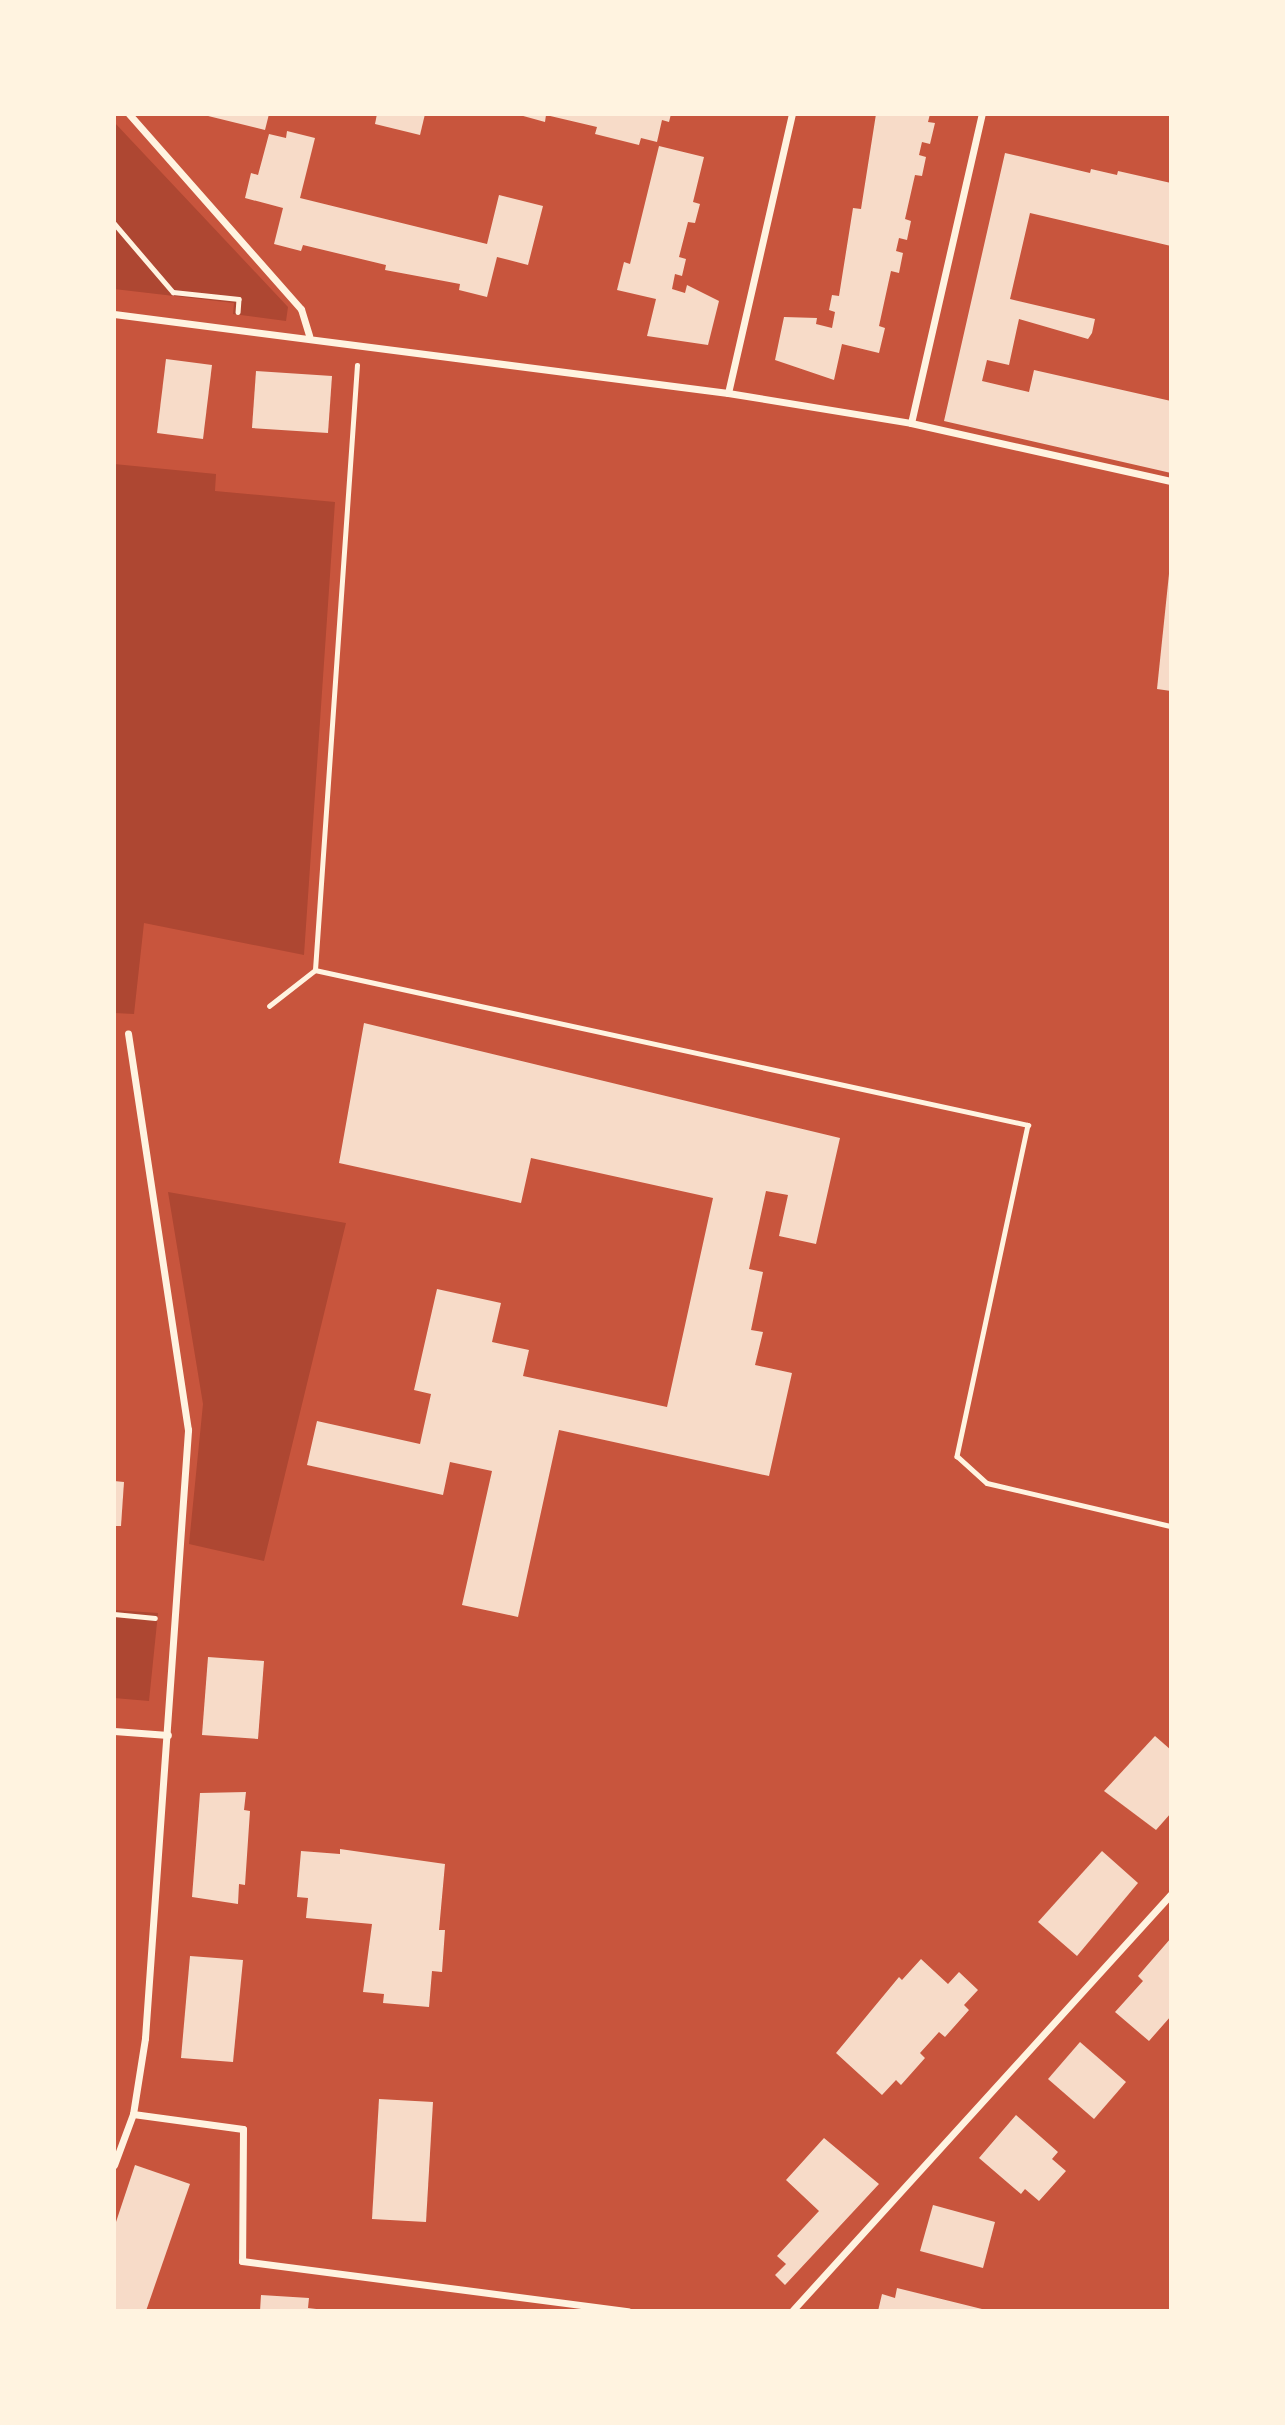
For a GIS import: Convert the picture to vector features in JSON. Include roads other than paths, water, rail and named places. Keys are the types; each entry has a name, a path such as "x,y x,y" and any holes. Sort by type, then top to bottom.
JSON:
{"street":[{"path":"129,114 301,309 309,336"},
{"path":"728,393 792,114"},
{"path":"911,423 982,114"},
{"path":"114,314 309,336 728,393 911,423 1171,481"},
{"path":"114,2165 133,2114 145,2038 188,1430 128,1034"},
{"path":"114,1731 168,1735"},
{"path":"792,2311 1171,1894"},
{"path":"133,2114 243,2129 242,2261 628,2311"}]}
